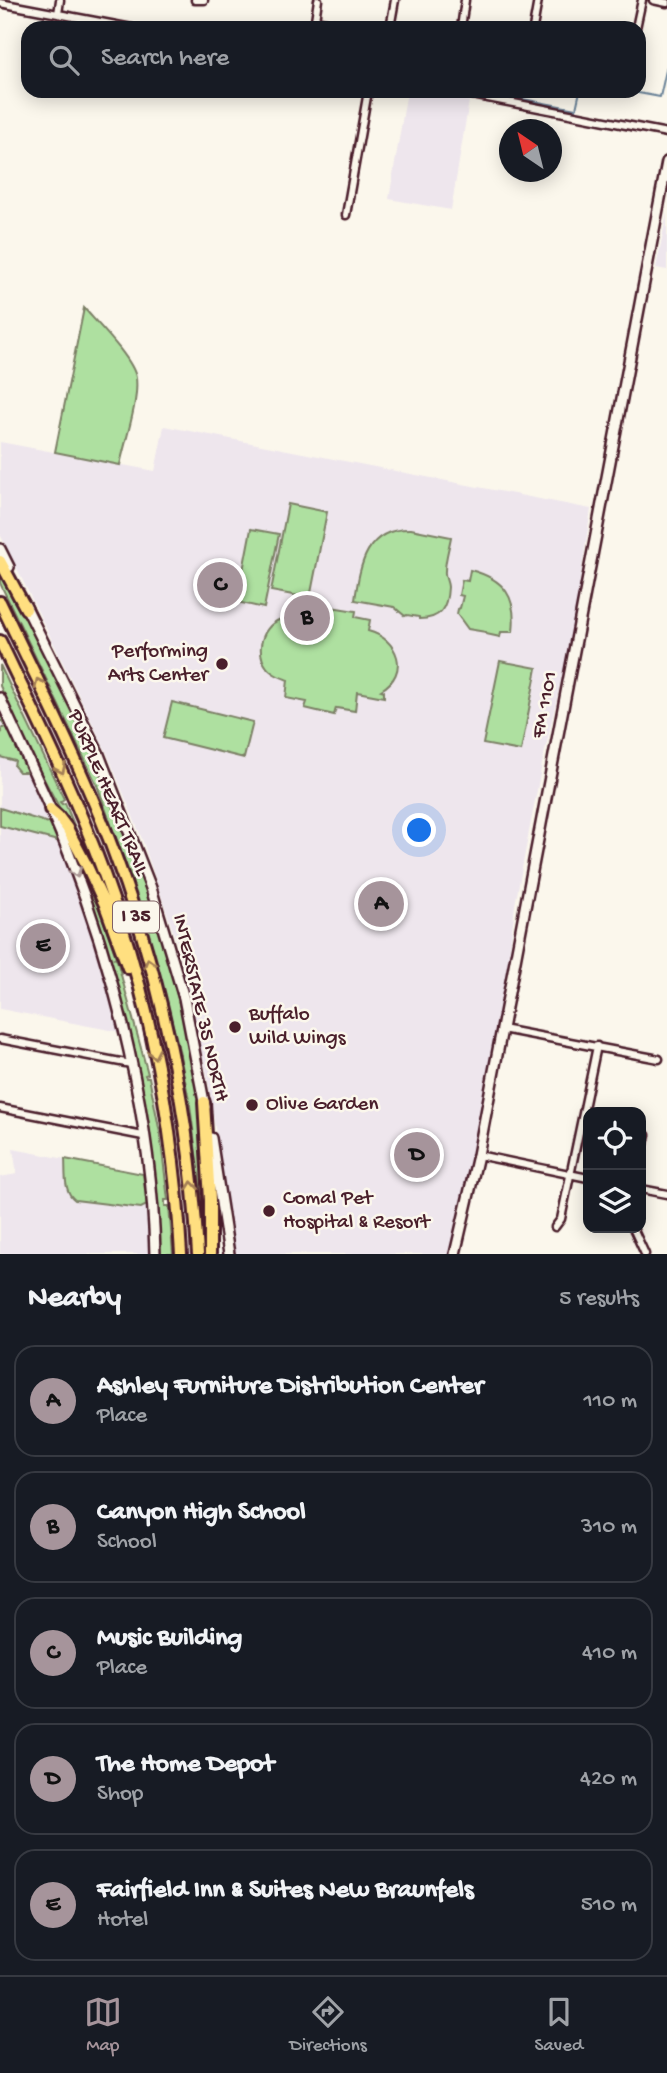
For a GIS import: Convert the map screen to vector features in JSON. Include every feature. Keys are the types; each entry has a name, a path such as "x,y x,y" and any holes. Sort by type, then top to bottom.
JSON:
{"highway":[{"path":"0,561 26,609"},
{"name":"PURPLE HEART TRAIL","path":"0,602 91,794 138,924 158,994 179,1089 198,1254"},
{"name":"PURPLE HEART TRAIL","path":"0,641 64,774 121,923 142,999 170,1136 181,1254"},
{"path":"50,809 63,822 81,854 105,905 121,952 142,999"},
{"path":"204,1102 210,1186 210,1254"}],"main road":[{"name":"FM 1101","path":"455,1254 478,1155 667,162"},
{"name":"INTERSTATE 35 NORTH","path":"0,549 26,609 98,752 164,925 184,998 229,1254"},
{"path":"0,698 75,869 122,1020 153,1205 155,1254"}],"street":[{"path":"58,14 60,0"},
{"path":"195,0 204,0"},
{"path":"318,0 315,20 320,21"},
{"path":"391,21 395,0"},
{"path":"462,21 465,0"},
{"path":"535,21 538,0"},
{"path":"638,21 642,0"},
{"path":"653,0 667,3"},
{"path":"0,3 95,21"},
{"path":"346,215 367,98"},
{"path":"488,98 667,133"},
{"path":"502,1029 659,1059"},
{"path":"0,1039 131,1064"},
{"path":"555,1227 561,1219 597,1046"},
{"path":"0,1108 143,1136"},
{"path":"478,1155 583,1177"},
{"path":"646,1190 667,1194"},
{"path":"635,1233 645,1254"}],"shaded area":[{"path":"406,98 454,98 469,101 451,210 389,199"},
{"path":"667,213 667,270 656,268"},
{"path":"164,426 591,509 573,628 542,764 515,905 505,991 467,1183 450,1254 234,1254 208,1080 178,946 142,839 107,753 0,534 0,442 155,471"},
{"path":"0,707 76,886 98,949 120,1032 0,1009"},
{"path":"13,1149 144,1174 151,1254 0,1254 0,1177 17,1174"}],"green space":[{"path":"84,308 122,352 136,378 134,409 120,465 55,452"},
{"path":"288,504 327,512 310,598 271,591"},
{"path":"251,529 279,534 264,608 237,602"},
{"path":"411,529 451,537 445,567 448,587 446,601 441,611 433,617 419,619 405,616 394,607 355,600 363,561 375,542 396,530"},
{"path":"0,569 94,756 150,901 174,982 192,1064 200,1117 207,1201 202,1201 190,1105 177,1041 144,918 97,785 0,583"},
{"path":"470,570 492,579 506,591 513,609 513,632 501,632 500,637 468,629 457,614 463,596 459,595 462,580 468,581"},
{"path":"319,605 356,611 355,617 370,620 368,631 379,635 393,649 398,666 396,675 381,690 384,691 384,697 357,692 355,711 336,708 334,715 305,708 307,702 286,698 288,680 267,667 263,660 261,644 274,623 284,618 303,619 305,607 318,610"},
{"path":"500,661 537,668 521,751 483,744"},
{"path":"0,665 64,799 60,802 65,803 90,864 40,772 0,686"},
{"path":"172,702 253,722 244,758 163,738"},
{"path":"0,709 28,768 26,772 19,772 14,766 15,761 0,757 0,729 6,727 0,721"},
{"path":"0,808 52,824 58,841 0,826"},
{"path":"74,849 95,896 116,957 114,958 117,960 148,1074 145,1075 149,1077 160,1133 168,1200 165,1200 165,1206 169,1206 173,1254 160,1254 155,1185 136,1068 109,958 72,850"},
{"path":"65,1159 143,1174 147,1205 141,1208 75,1200 67,1187"}],"waterway":[{"path":"646,94 660,97 667,66"},
{"path":"517,98 576,109 578,98"}],"place":[{"name":"Music Building","path":"220,585"},
{"name":"Canyon High School","path":"307,618"},
{"name":"Performing Arts Center","path":"222,664"},
{"name":"Ashley Furniture Distribution Center","path":"381,904"},
{"name":"Fairfield Inn & Suites New Braunfels","path":"43,946"},
{"name":"Buffalo Wild Wings","path":"235,1027"},
{"name":"Olive Garden","path":"252,1105"},
{"name":"The Home Depot","path":"417,1155"},
{"name":"Comal Pet Hospital & Resort","path":"269,1211"}]}
